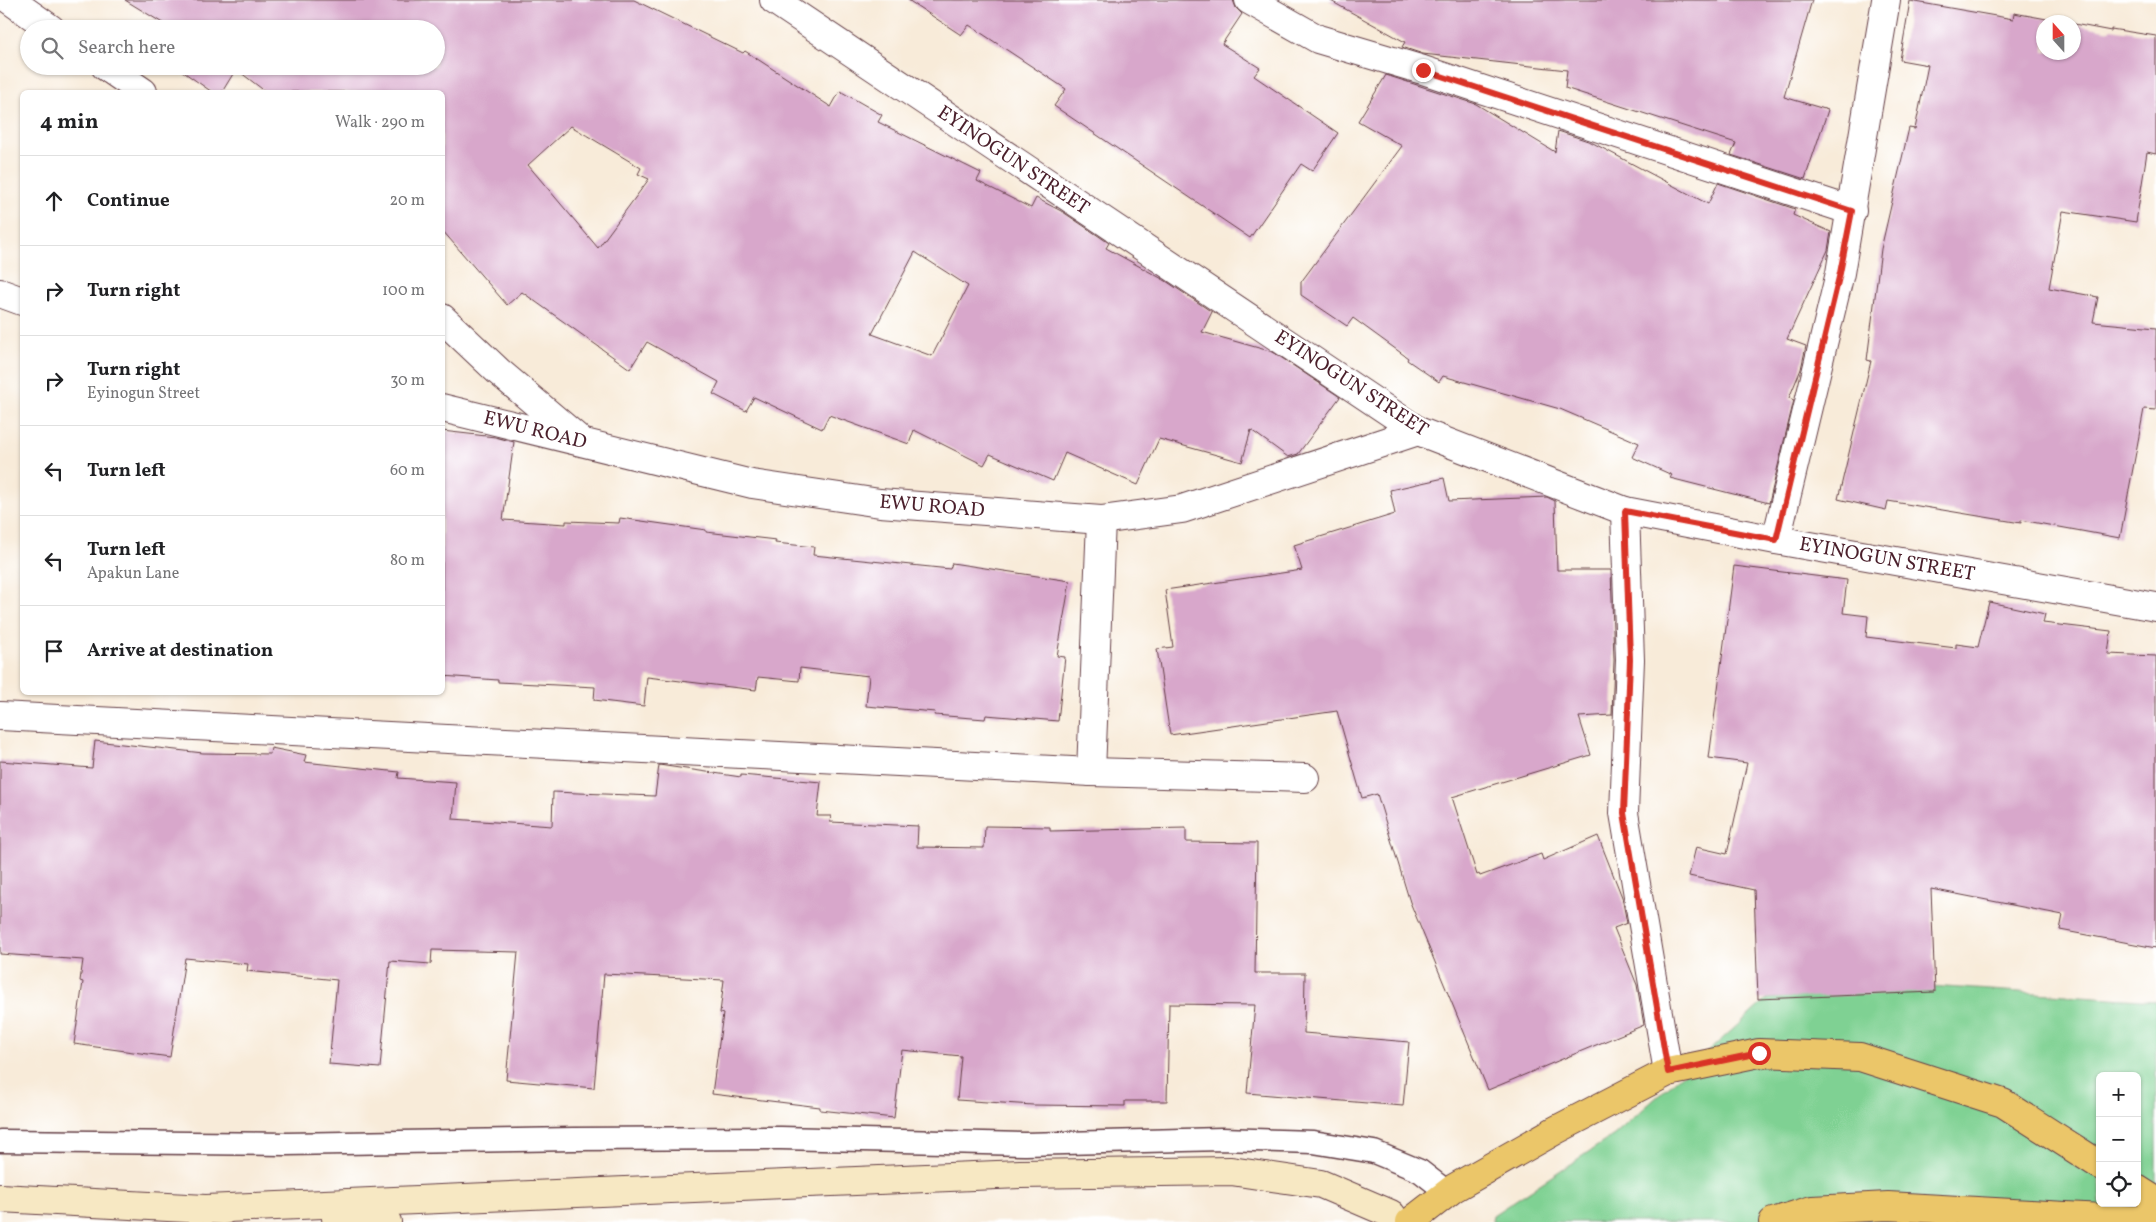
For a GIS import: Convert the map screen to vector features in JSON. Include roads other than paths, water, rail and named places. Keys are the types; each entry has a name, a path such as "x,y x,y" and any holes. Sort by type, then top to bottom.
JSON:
{"main road":[{"path":"1410,1222 1454,1188 1556,1130 1668,1072 1759,1053 1860,1057 2004,1103 2096,1162"},
{"path":"206,1209 1020,1174 1231,1172 1320,1184 1391,1214 1396,1222"},
{"path":"2141,1192 2156,1201"},
{"path":"0,1198 206,1209 387,1222"},
{"path":"1773,1222 1812,1210 1888,1206 2156,1221"}],"street":[{"path":"10,0 38,20"},
{"name":"EYINOGUN STREET","path":"774,0 1418,431 1625,511 1776,540 2156,607"},
{"path":"1249,0 1318,39 1423,70 1852,211"},
{"path":"1776,540 1840,273 1852,211 1886,0"},
{"path":"118,75 140,90"},
{"path":"0,293 20,300"},
{"path":"445,321 498,372 581,442"},
{"name":"EWU ROAD","path":"445,409 752,484 880,504 1101,520 1182,509 1418,431"},
{"path":"1625,511 1630,660 1624,813 1668,1072"},
{"path":"1091,772 1101,520"},
{"path":"0,716 1091,772 1305,778"}],"lane":[{"path":"0,1141 286,1144 781,1138 1026,1144 1231,1139 1313,1142 1374,1152 1420,1171 1447,1192 1454,1188"}]}
